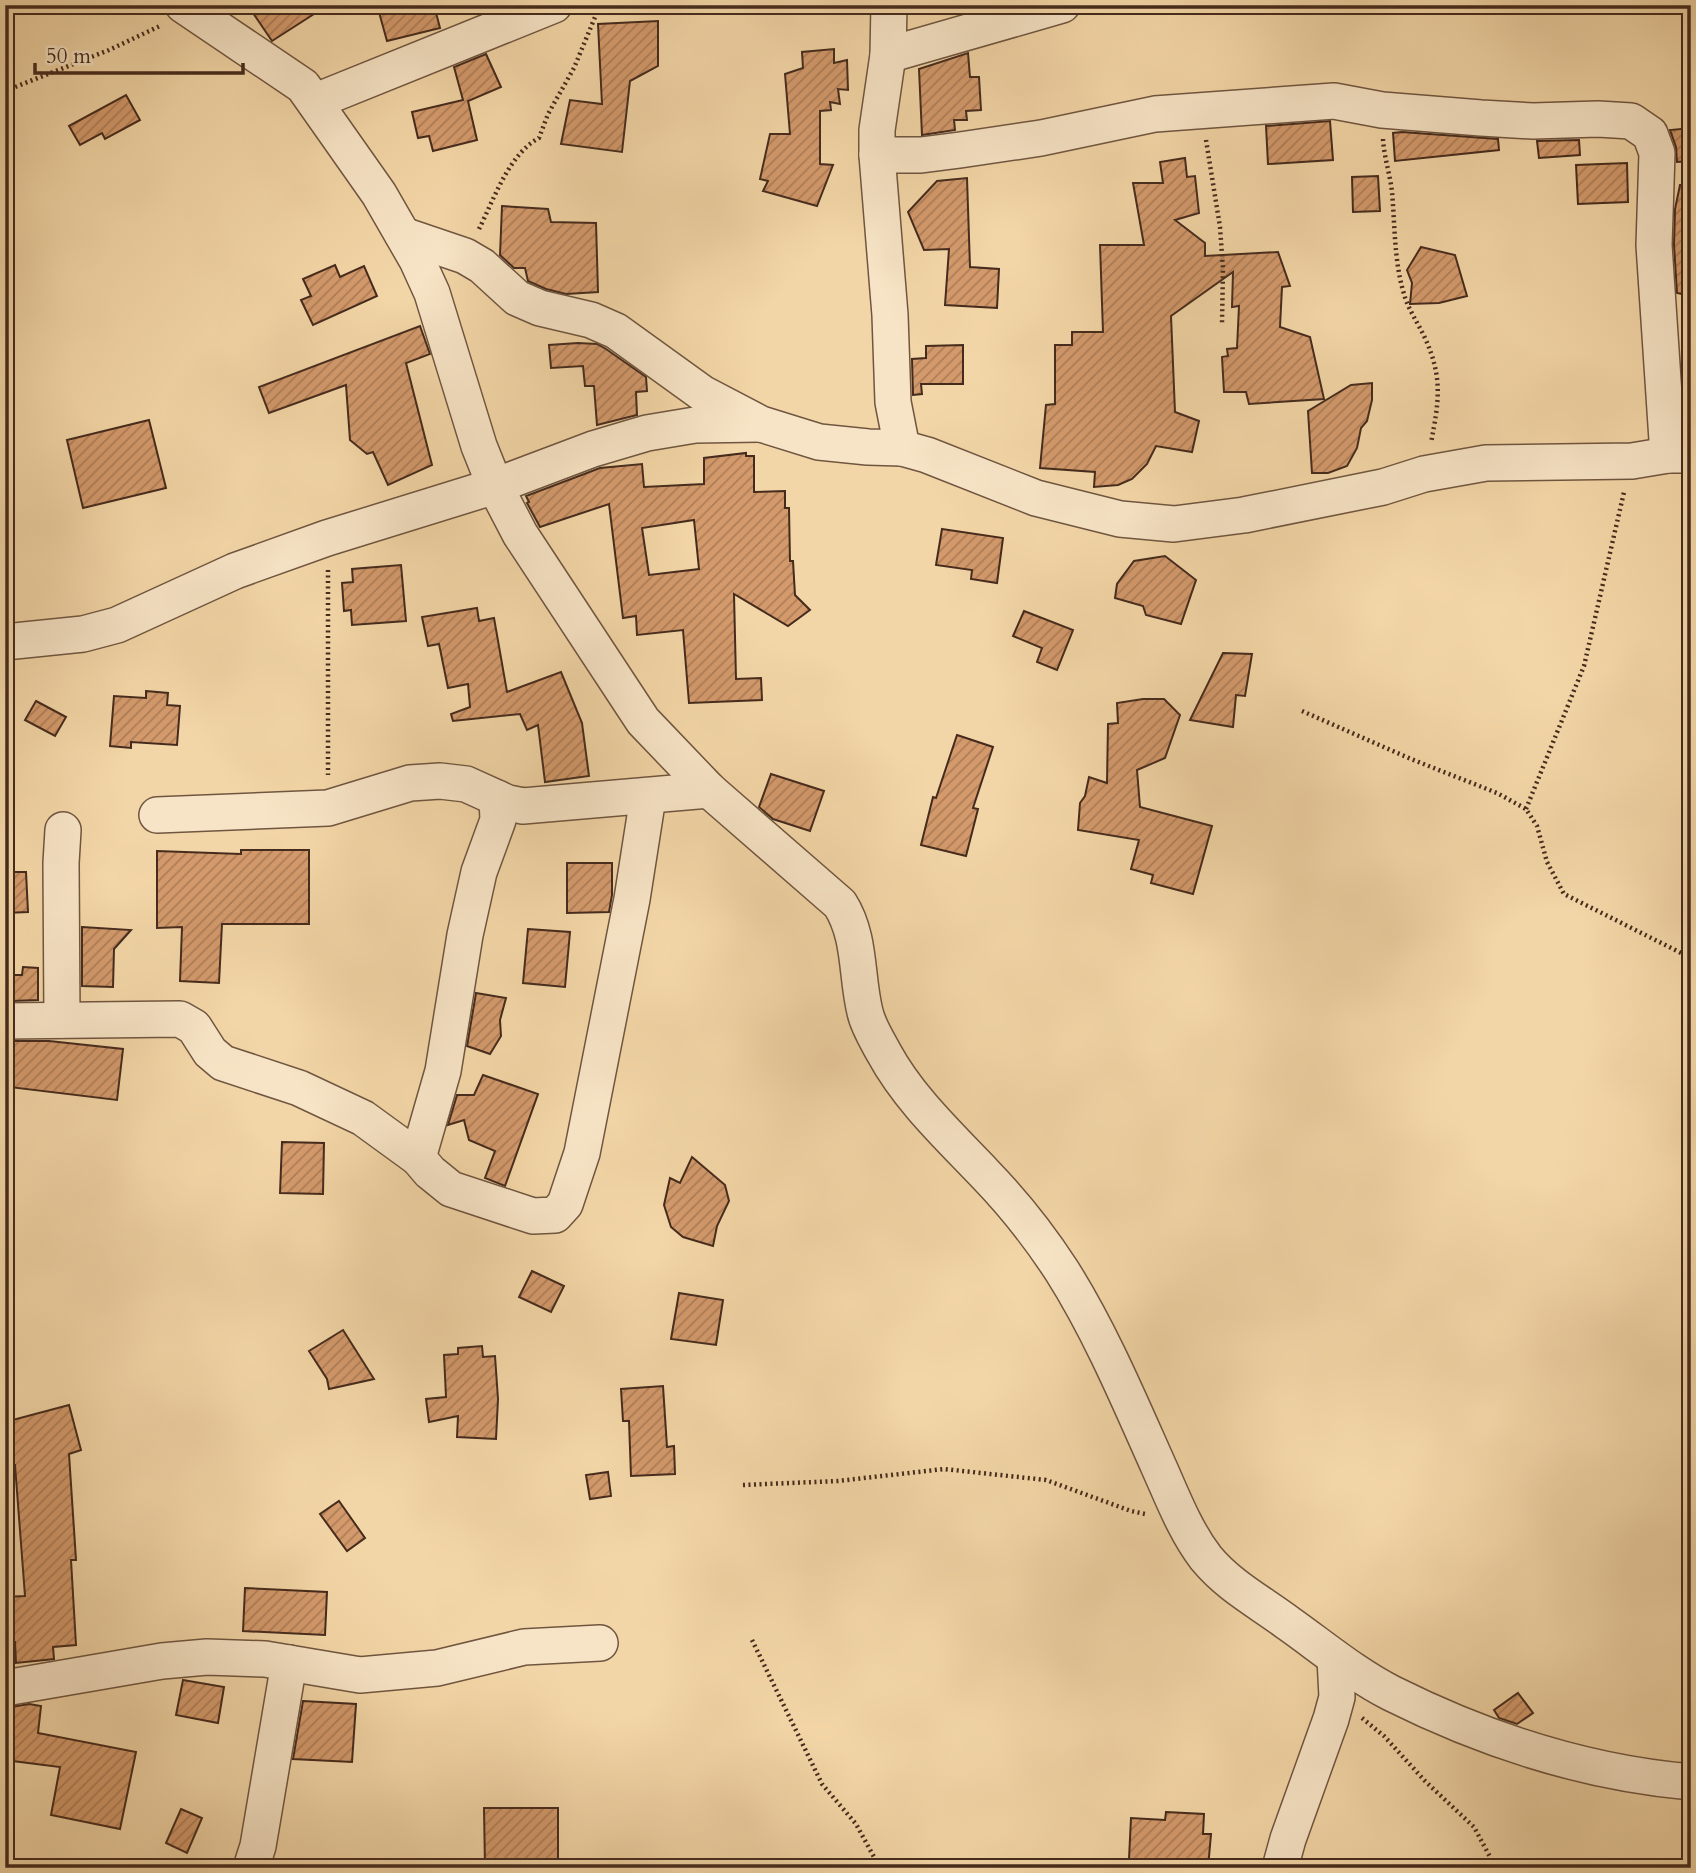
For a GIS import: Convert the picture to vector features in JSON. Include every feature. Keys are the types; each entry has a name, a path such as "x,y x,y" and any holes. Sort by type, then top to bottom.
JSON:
{"street":[{"path":"316,102 554,5"},
{"path":"889,5 888,55 877,130 877,155 890,315 893,402 902,448"},
{"path":"888,55 1062,5"},
{"path":"187,8 303,86 379,194 417,260 432,293 479,446 495,486 520,534 629,701 663,743 709,790 840,904 848,917 854,941 865,1013 889,1061 949,1138 986,1175 1029,1226 1061,1270 1128,1400 1184,1520 1207,1558 1236,1588 1285,1620 1335,1658 1390,1692 1478,1732 1529,1750 1611,1771 1691,1782"},
{"path":"403,235 465,256 482,266 517,298 540,308 591,320 616,331 702,393 761,424 819,442 902,448 927,455 1036,498 1120,519 1174,524 1256,512 1383,487 1424,474 1486,463 1632,461 1679,455 1654,245 1657,153 1650,134 1631,121 1534,121 1382,110 1334,101 1201,108 1154,114 1041,138 960,150 921,155 877,155"},
{"path":"5,642 83,634 117,625 235,571 647,433 695,425 761,424"},
{"path":"157,815 328,808 388,789 426,781 466,784 523,806 709,790"},
{"path":"5,1021 180,1019 194,1027 211,1052 223,1063 299,1088 337,1104 389,1135 418,1158 441,1183 475,1198 542,1217 555,1216 565,1204 582,1153 632,899 648,797"},
{"path":"418,1158 443,1071 462,948 479,872 498,820 497,798"},
{"path":"62,1020 63,830"},
{"path":"5,1688 162,1661 206,1657 265,1659 360,1675 437,1668 524,1647 600,1643"},
{"path":"1280,1868 1336,1697 1335,1658"},
{"path":"251,1868 258,1846 289,1663"}],"path":[{"path":"465,256 508,173 526,145 539,138 548,114 574,68 600,5"},
{"path":"5,91 109,50 187,8"},
{"path":"1201,108 1220,227 1222,323"},
{"path":"1382,110 1384,155 1391,188 1400,281 1404,297 1430,350 1439,386 1439,400 1424,474"},
{"path":"1526,809 1584,666 1632,461"},
{"path":"327,538 330,650 328,808"},
{"path":"1302,711 1411,760 1497,793 1526,809 1537,826 1547,862 1564,894 1691,958"},
{"path":"743,1485 838,1481 944,1469 1046,1480 1131,1511 1184,1520"},
{"path":"752,1640 822,1784 856,1824 880,1868"},
{"path":"1336,1697 1384,1736 1425,1781 1474,1828 1496,1868"}],"building":[{"path":"265,5 328,5 272,41 253,13"},
{"path":"377,5 434,5 440,28 387,41"},
{"path":"658,21 658,66 630,81 622,152 561,144 570,100 602,104 598,24"},
{"path":"834,49 834,63 847,60 848,90 838,89 840,104 830,102 831,110 820,111 820,164 833,165 817,206 763,191 768,181 760,179 770,134 790,134 785,74 803,68 802,52"},
{"path":"968,53 970,77 979,77 981,110 966,111 967,120 954,120 955,130 922,135 919,69"},
{"path":"486,54 501,87 468,101 477,140 433,151 429,136 418,138 412,112 463,100 454,67"},
{"path":"126,95 140,120 105,139 102,133 80,145 69,126"},
{"path":"1330,121 1333,160 1268,164 1266,126"},
{"path":"1691,128 1691,161 1677,162 1676,147 1670,130"},
{"path":"1393,133 1498,139 1499,150 1395,161"},
{"path":"1579,140 1580,155 1539,158 1537,141"},
{"path":"1185,158 1187,177 1195,176 1199,213 1175,220 1205,243 1205,256 1278,252 1290,286 1282,287 1280,327 1310,337 1324,399 1249,404 1246,392 1224,392 1222,357 1228,356 1227,349 1237,348 1239,306 1232,307 1233,272 1171,316 1175,412 1199,421 1192,452 1156,446 1147,464 1132,479 1118,485 1094,487 1095,472 1040,468 1046,405 1055,404 1055,345 1072,345 1072,332 1103,332 1100,245 1144,245 1133,183 1163,183 1160,162"},
{"path":"1627,163 1628,202 1578,204 1576,165"},
{"path":"1378,176 1380,211 1353,212 1352,177"},
{"path":"967,178 970,267 999,269 997,308 945,305 949,249 924,250 908,212 937,181"},
{"path":"1680,185 1691,186 1691,296 1677,293 1675,209"},
{"path":"502,206 548,209 551,222 596,223 598,292 566,294 528,281 525,268 514,268 500,255"},
{"path":"1421,247 1455,255 1467,296 1439,303 1410,304 1412,283 1407,270"},
{"path":"335,265 340,277 364,266 377,296 313,325 301,300 311,296 303,279"},
{"path":"420,326 430,354 406,363 432,465 388,485 373,452 367,454 350,440 346,385 269,413 259,387"},
{"path":"597,344 646,377 647,391 636,392 637,415 597,425 594,386 585,386 583,366 551,368 549,345"},
{"path":"963,345 963,384 921,384 922,394 913,395 912,359 926,358 926,346"},
{"path":"1372,383 1372,400 1367,421 1361,428 1357,448 1347,466 1328,473 1312,473 1308,411 1351,385"},
{"path":"149,420 166,488 83,508 67,440"},
{"path":"746,453 746,456 754,456 754,492 785,491 785,508 789,508 790,561 793,561 795,595 810,610 788,626 734,594 736,679 761,678 762,700 689,703 683,630 637,635 636,616 623,618 609,504 540,527 527,503 529,502 526,496 600,468 642,464 644,487 704,484 704,458","holes":["694,520 699,569 649,575 642,528"]},
{"path":"942,529 1003,538 997,583 971,579 972,570 936,565"},
{"path":"1165,556 1196,580 1181,624 1146,615 1143,606 1115,598 1117,584 1134,561"},
{"path":"401,565 406,621 352,625 351,610 344,611 342,583 353,582 352,569"},
{"path":"477,608 479,621 494,618 507,692 561,672 582,723 589,776 545,782 538,725 527,730 520,714 453,721 451,714 470,707 468,684 448,688 439,644 428,646 422,617"},
{"path":"1024,611 1073,630 1057,670 1037,662 1042,648 1013,636"},
{"path":"1223,653 1252,654 1245,696 1236,695 1233,727 1190,720"},
{"path":"146,691 168,693 167,705 180,706 177,745 131,742 131,748 110,746 114,696 146,698"},
{"path":"1164,699 1180,715 1165,758 1137,770 1140,807 1212,826 1193,894 1151,883 1153,875 1131,869 1139,840 1078,830 1080,803 1085,796 1089,777 1107,783 1108,724 1118,723 1117,703"},
{"path":"36,701 66,717 55,736 25,720"},
{"path":"957,735 993,747 973,808 978,809 966,856 921,845 933,797 936,798"},
{"path":"771,774 824,791 810,831 773,819 759,807"},
{"path":"241,850 309,850 309,924 222,924 219,983 180,981 182,927 157,928 157,851 241,854"},
{"path":"567,863 612,863 609,912 567,913"},
{"path":"5,872 26,872 28,912 5,913"},
{"path":"82,927 131,930 114,949 113,987 82,986"},
{"path":"528,929 570,932 565,987 523,983"},
{"path":"23,967 38,968 38,1000 12,1001 12,975 22,975"},
{"path":"476,993 506,998 500,1020 501,1036 490,1054 467,1046"},
{"path":"14,1041 49,1041 123,1049 117,1100 9,1087"},
{"path":"483,1075 538,1094 505,1186 485,1178 495,1151 469,1140 464,1120 448,1125 457,1095 474,1095"},
{"path":"282,1142 324,1143 323,1194 280,1193"},
{"path":"692,1157 725,1185 729,1201 717,1226 713,1246 683,1237 671,1227 664,1205 670,1178 680,1183"},
{"path":"532,1271 564,1286 551,1312 519,1297"},
{"path":"679,1293 723,1300 716,1345 671,1339"},
{"path":"343,1330 374,1379 329,1389 327,1379 309,1351"},
{"path":"482,1346 483,1357 495,1356 498,1399 496,1439 457,1437 458,1416 429,1422 426,1399 446,1397 444,1355 458,1354 458,1348"},
{"path":"663,1386 667,1447 674,1446 675,1474 631,1476 629,1421 623,1421 621,1389"},
{"path":"69,1405 81,1450 69,1454 76,1560 71,1560 76,1645 53,1647 54,1659 16,1663 15,1642 5,1642 5,1597 25,1596 15,1465 5,1466 5,1422"},
{"path":"608,1472 611,1496 590,1499 586,1475"},
{"path":"339,1501 365,1538 347,1551 320,1514"},
{"path":"245,1588 327,1592 325,1635 243,1631"},
{"path":"183,1680 224,1687 218,1723 176,1715"},
{"path":"1518,1693 1533,1713 1517,1724 1499,1718 1494,1710"},
{"path":"303,1701 356,1704 352,1762 293,1759"},
{"path":"29,1704 41,1706 38,1733 136,1752 120,1829 51,1815 60,1767 5,1760 5,1708"},
{"path":"484,1808 558,1808 558,1868 485,1868"},
{"path":"181,1809 202,1818 187,1853 166,1843"},
{"path":"1166,1812 1204,1814 1203,1834 1211,1834 1208,1868 1142,1868 1143,1859 1129,1859 1131,1818 1165,1820"}]}
